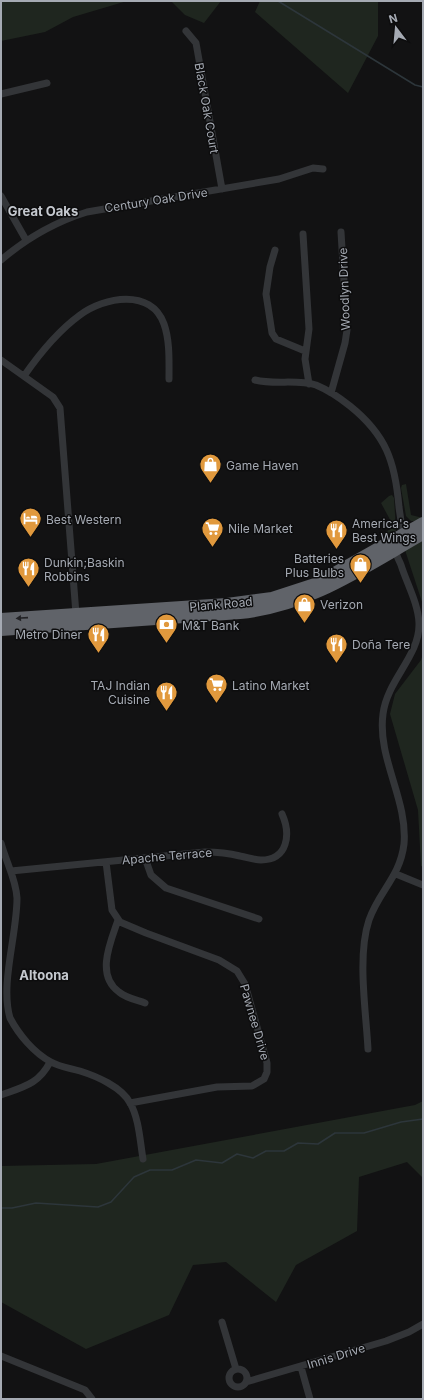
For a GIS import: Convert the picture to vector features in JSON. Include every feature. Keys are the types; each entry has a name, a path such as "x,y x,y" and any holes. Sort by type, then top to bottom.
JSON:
{"highway":[{"name":"Plank Road","path":"1,619 246,602 280,596 319,582 423,523"},
{"name":"Plank Road","path":"1,630 240,613 278,607 323,591 423,534"},
{"path":"130,621 132,615 148,610"},
{"path":"100,623 111,617 113,612"}],"street":[{"name":"Black Oak Court","path":"186,31 196,43 222,189"},
{"path":"1,94 47,83"},
{"name":"Century Oak Drive","path":"1,260 26,240 64,219 87,212 279,179 313,168 323,169"},
{"path":"1,196 26,240"},
{"name":"Woodlyn Drive","path":"331,392 345,343 347,330 341,232"},
{"path":"303,234 309,329 305,351 308,384"},
{"path":"275,250 267,283 266,294 272,333 276,339 305,351"},
{"path":"24,376 47,346 81,315 98,305 128,299 141,301 161,316 166,332 169,359 169,379"},
{"path":"1,360 53,397 60,408 62,415 76,614"},
{"path":"256,380 272,384 308,384 331,392 357,412 382,440 391,461 396,484 401,535 395,550 416,608 419,624 415,646 388,693 382,715 383,737 404,834 401,857 396,874 373,910 365,934 363,968 368,1049"},
{"name":"Apache Terrace","path":"11,871 214,852 256,860 266,860 282,850 287,842 287,829 282,814"},
{"path":"1,843 11,871 17,899 4,986 6,1008 12,1022 23,1037 50,1062 89,1074 122,1093 130,1103 138,1128 143,1159"},
{"path":"145,858 151,876 166,888 259,919"},
{"path":"106,862 111,905 118,920 107,956 108,977 118,992 145,1003"},
{"path":"396,874 423,885"},
{"name":"Pawnee Drive","path":"118,920 125,925 219,960 237,971 245,984 267,1063 267,1072 264,1079 252,1086 216,1086 130,1103"},
{"path":"1,1095 34,1082 45,1073 50,1062"},
{"path":"222,1322 236,1370"},
{"name":"Innis Drive","path":"246,1382 386,1341 423,1324"},
{"path":"1,1356 85,1390 92,1399"},
{"path":"301,1367 310,1399"},
{"path":"236,1370 244,1372 247,1376 246,1382 238,1386 231,1382 230,1375 236,1370"}],"shaded area":[{"path":"1,1 127,1 73,17 45,32 1,41"},
{"path":"171,1 221,1 204,23 185,15"},
{"path":"260,1 378,1 378,36 348,93 255,12"},
{"path":"406,484 411,515 423,518 417,521 411,521 406,516 401,488 402,485"},
{"path":"392,495 394,498 396,530 394,534 384,540 380,535 394,527 381,503"},
{"path":"423,541 423,605 405,550"},
{"path":"423,654 423,867 421,866 418,810 390,714 395,694 421,660"},
{"path":"423,1101 423,1178 407,1162 359,1177 357,1231 296,1265 276,1302 226,1262 193,1265 169,1315 86,1349 1,1302 1,1166 96,1164 415,1105"}],"waterway":[{"path":"278,1 415,85 423,87"},
{"path":"1,1208 12,1208 36,1203 98,1207 111,1202 134,1177 150,1170 172,1170 196,1160 222,1163 237,1154 253,1158 266,1151 284,1151 298,1143 318,1144 335,1133 364,1133 401,1122 423,1119"}],"place":[{"name":"Game Haven","path":"210,484"},
{"name":"Best Western","path":"31,538"},
{"name":"Nile Market","path":"213,548"},
{"name":"America's Best Wings","path":"337,550"},
{"name":"Batteries Plus Bulbs","path":"360,584"},
{"name":"Dunkin;Baskin Robbins","path":"29,588"},
{"name":"Verizon","path":"304,624"},
{"name":"M&T Bank","path":"166,644"},
{"name":"Metro Diner","path":"98,654"},
{"name":"Doña Tere","path":"337,664"},
{"name":"Latino Market","path":"216,704"},
{"name":"TAJ Indian Cuisine","path":"166,712"}],"district":[{"name":"Great Oaks","path":"43,211"},
{"name":"Altoona","path":"44,975"}]}
